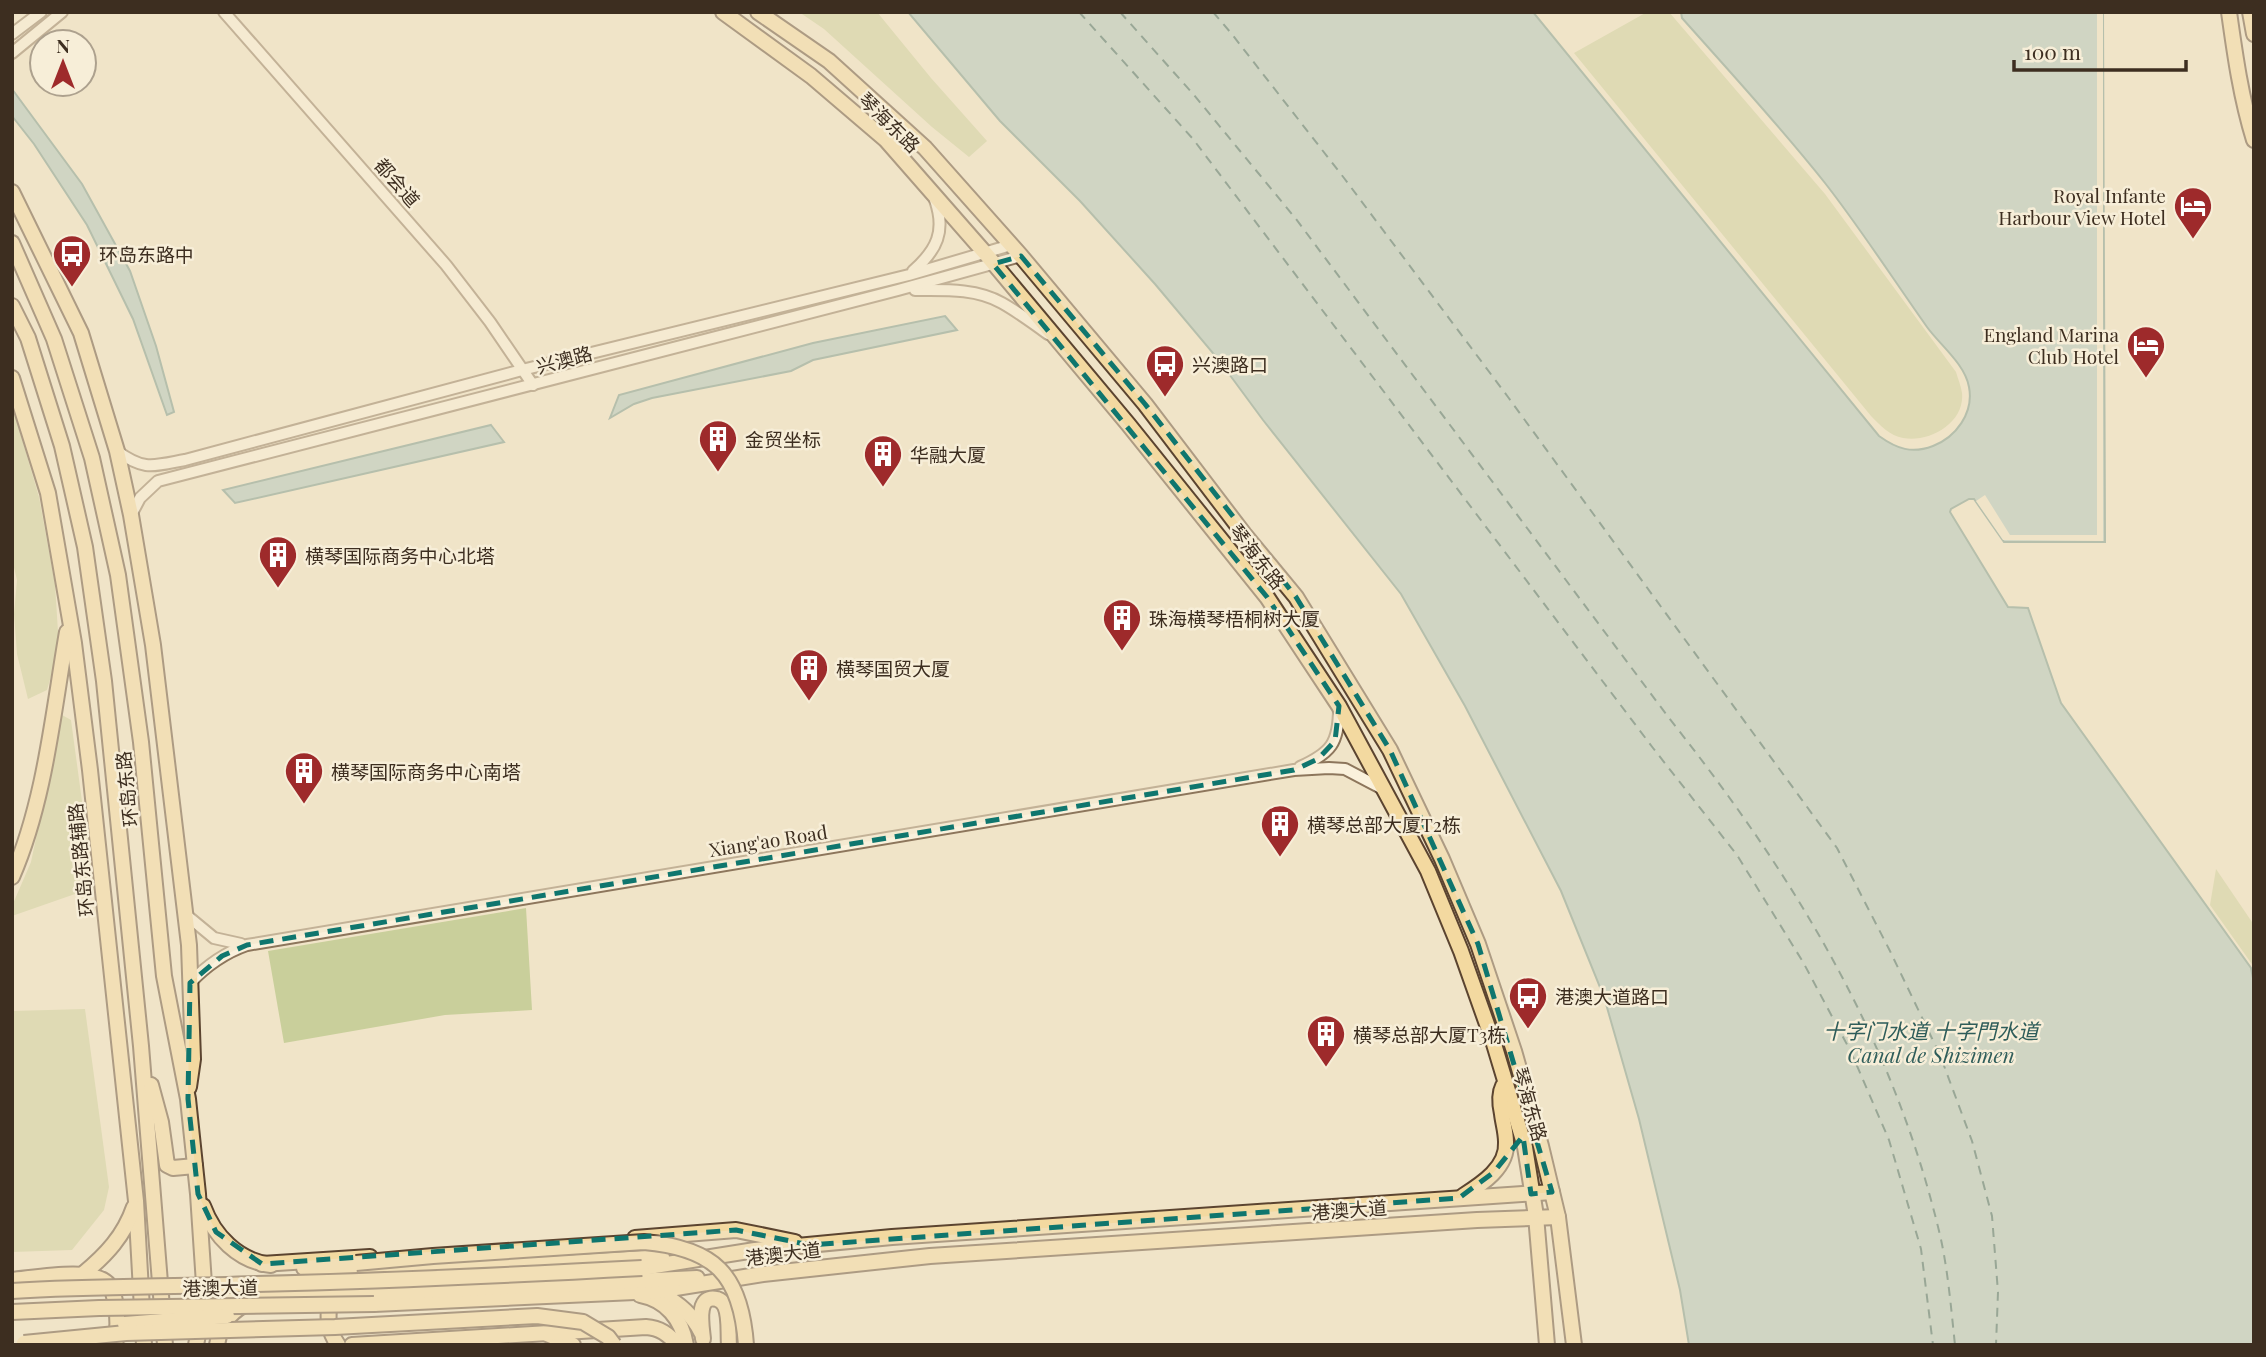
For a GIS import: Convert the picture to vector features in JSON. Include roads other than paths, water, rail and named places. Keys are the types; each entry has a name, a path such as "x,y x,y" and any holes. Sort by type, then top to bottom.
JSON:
{"main road":[{"name":"琴海东路","path":"723,12 811,76 886,140 1128,424 1267,597 1339,706 1428,871 1457,940 1505,1082 1525,1147 1536,1216 1547,1345"},
{"name":"琴海东路","path":"758,12 828,61 925,148 1016,251 1145,404 1244,534 1296,597 1390,750 1442,859 1478,944 1514,1051 1558,1217 1574,1345"},
{"path":"2230,12 2235,58 2254,140"},
{"path":"2250,12 2254,34"},
{"path":"12,192 81,333 117,451 131,515 153,645 186,914 192,1059 188,1099"},
{"name":"环岛东路","path":"12,243 54,338 92,458 118,575 141,742 164,976 188,1099 198,1194 205,1299 196,1345"},
{"name":"环岛东路","path":"12,306 28,338 62,446 85,547 104,681 141,1046 165,1345"},
{"name":"环岛东路辅路","path":"12,378 48,493 90,770 135,1202 144,1345"},
{"path":"12,877 28,833 69,620"},
{"path":"111,969 125,898"},
{"path":"141,1046 161,1122 167,1165 173,1168 195,1166"},
{"path":"1459,1198 1479,1186 1504,1160 1507,1144 1501,1091 1505,1082"},
{"name":"港澳大道","path":"12,1291 70,1287 297,1283 642,1268 750,1251 892,1237 1552,1192"},
{"path":"198,1194 215,1232 247,1258 268,1265 439,1269 750,1251"},
{"path":"83,1274 102,1259 117,1241 135,1202"},
{"name":"港澳大道","path":"12,1312 374,1304 625,1293 657,1291 763,1274 930,1256 1536,1216 1558,1217"},
{"path":"268,1265 736,1230 810,1245"},
{"path":"338,1345 329,1332 331,1294 352,1267 433,1255 644,1242 690,1250 722,1271 731,1281 741,1307 746,1345"},
{"path":"12,1279 83,1274 109,1284 116,1302 115,1345"},
{"path":"216,1345 224,1322 235,1309 254,1298 763,1274"},
{"path":"657,1291 688,1312 704,1342"},
{"path":"625,1293 654,1298 669,1309 680,1322 686,1345"},
{"path":"704,1342 701,1312 703,1304 714,1298 726,1307 729,1345"},
{"path":"205,1299 216,1345"},
{"path":"18,1344 130,1324 374,1304"},
{"path":"18,1344 126,1333 335,1327 537,1316 583,1322 608,1337 614,1345"},
{"path":"352,1345 646,1327 658,1328 670,1335 678,1345"},
{"path":"542,1333 573,1345"}],"street":[{"path":"12,34 41,12"},
{"path":"12,52 62,12"},
{"name":"都会道","path":"224,12 446,265 490,322 533,385"},
{"path":"909,275 925,261 936,245 940,231 940,214 933,194"},
{"name":"兴澳路","path":"131,515 141,498 159,481 898,290 1016,251"},
{"name":"兴澳路","path":"117,451 135,464 154,466 185,460 522,370 909,275 989,259"},
{"path":"898,290 977,293 1000,301 1056,339"},
{"path":"1294,770 1327,753 1335,741 1339,725 1339,706"},
{"path":"1294,770 1345,769 1385,790"},
{"name":"Xiang'ao Road","path":"247,945 1294,770"},
{"path":"186,914 214,938 247,945"},
{"path":"190,983 215,960 247,945"}],"water":[{"name":"十字门水道 十字門水道 Canal de Shizimen","path":"908,12 1533,12 1879,436 1898,447 1918,450 1941,442 1962,423 1970,397 1963,370 1927,327 1825,183 1682,18 1681,12 2103,12 2105,542 2004,542 1974,499 1969,499 1950,512 2008,607 2028,608 2061,703 2251,968 2254,983 2254,1345 1689,1345 1680,1290 1639,1119 1604,997 1561,891 1465,706 1401,594 1218,359 1155,284 1080,201 1000,121"},
{"path":"12,89 82,184 130,271 156,346 174,412 167,415 133,319 87,225 34,144 12,116"},
{"path":"945,316 957,330 813,360 791,371 652,398 634,404 610,418 619,395 813,343"},
{"path":"491,425 504,442 235,503 223,490"}],"place":[{"name":"Royal Infante Harbour View Hotel","path":"2193,240"},
{"name":"环岛东路中","path":"72,288"},
{"name":"England Marina Club Hotel","path":"2146,379"},
{"name":"兴澳路口","path":"1165,398"},
{"name":"金贸坐标","path":"718,473"},
{"name":"华融大厦","path":"883,488"},
{"name":"横琴国际商务中心北塔","path":"278,589"},
{"name":"珠海横琴梧桐树大厦","path":"1122,652"},
{"name":"横琴国贸大厦","path":"809,702"},
{"name":"横琴国际商务中心南塔","path":"304,805"},
{"name":"横琴总部大厦T2栋","path":"1280,858"},
{"name":"港澳大道路口","path":"1528,1030"},
{"name":"横琴总部大厦T3栋","path":"1326,1068"}]}
